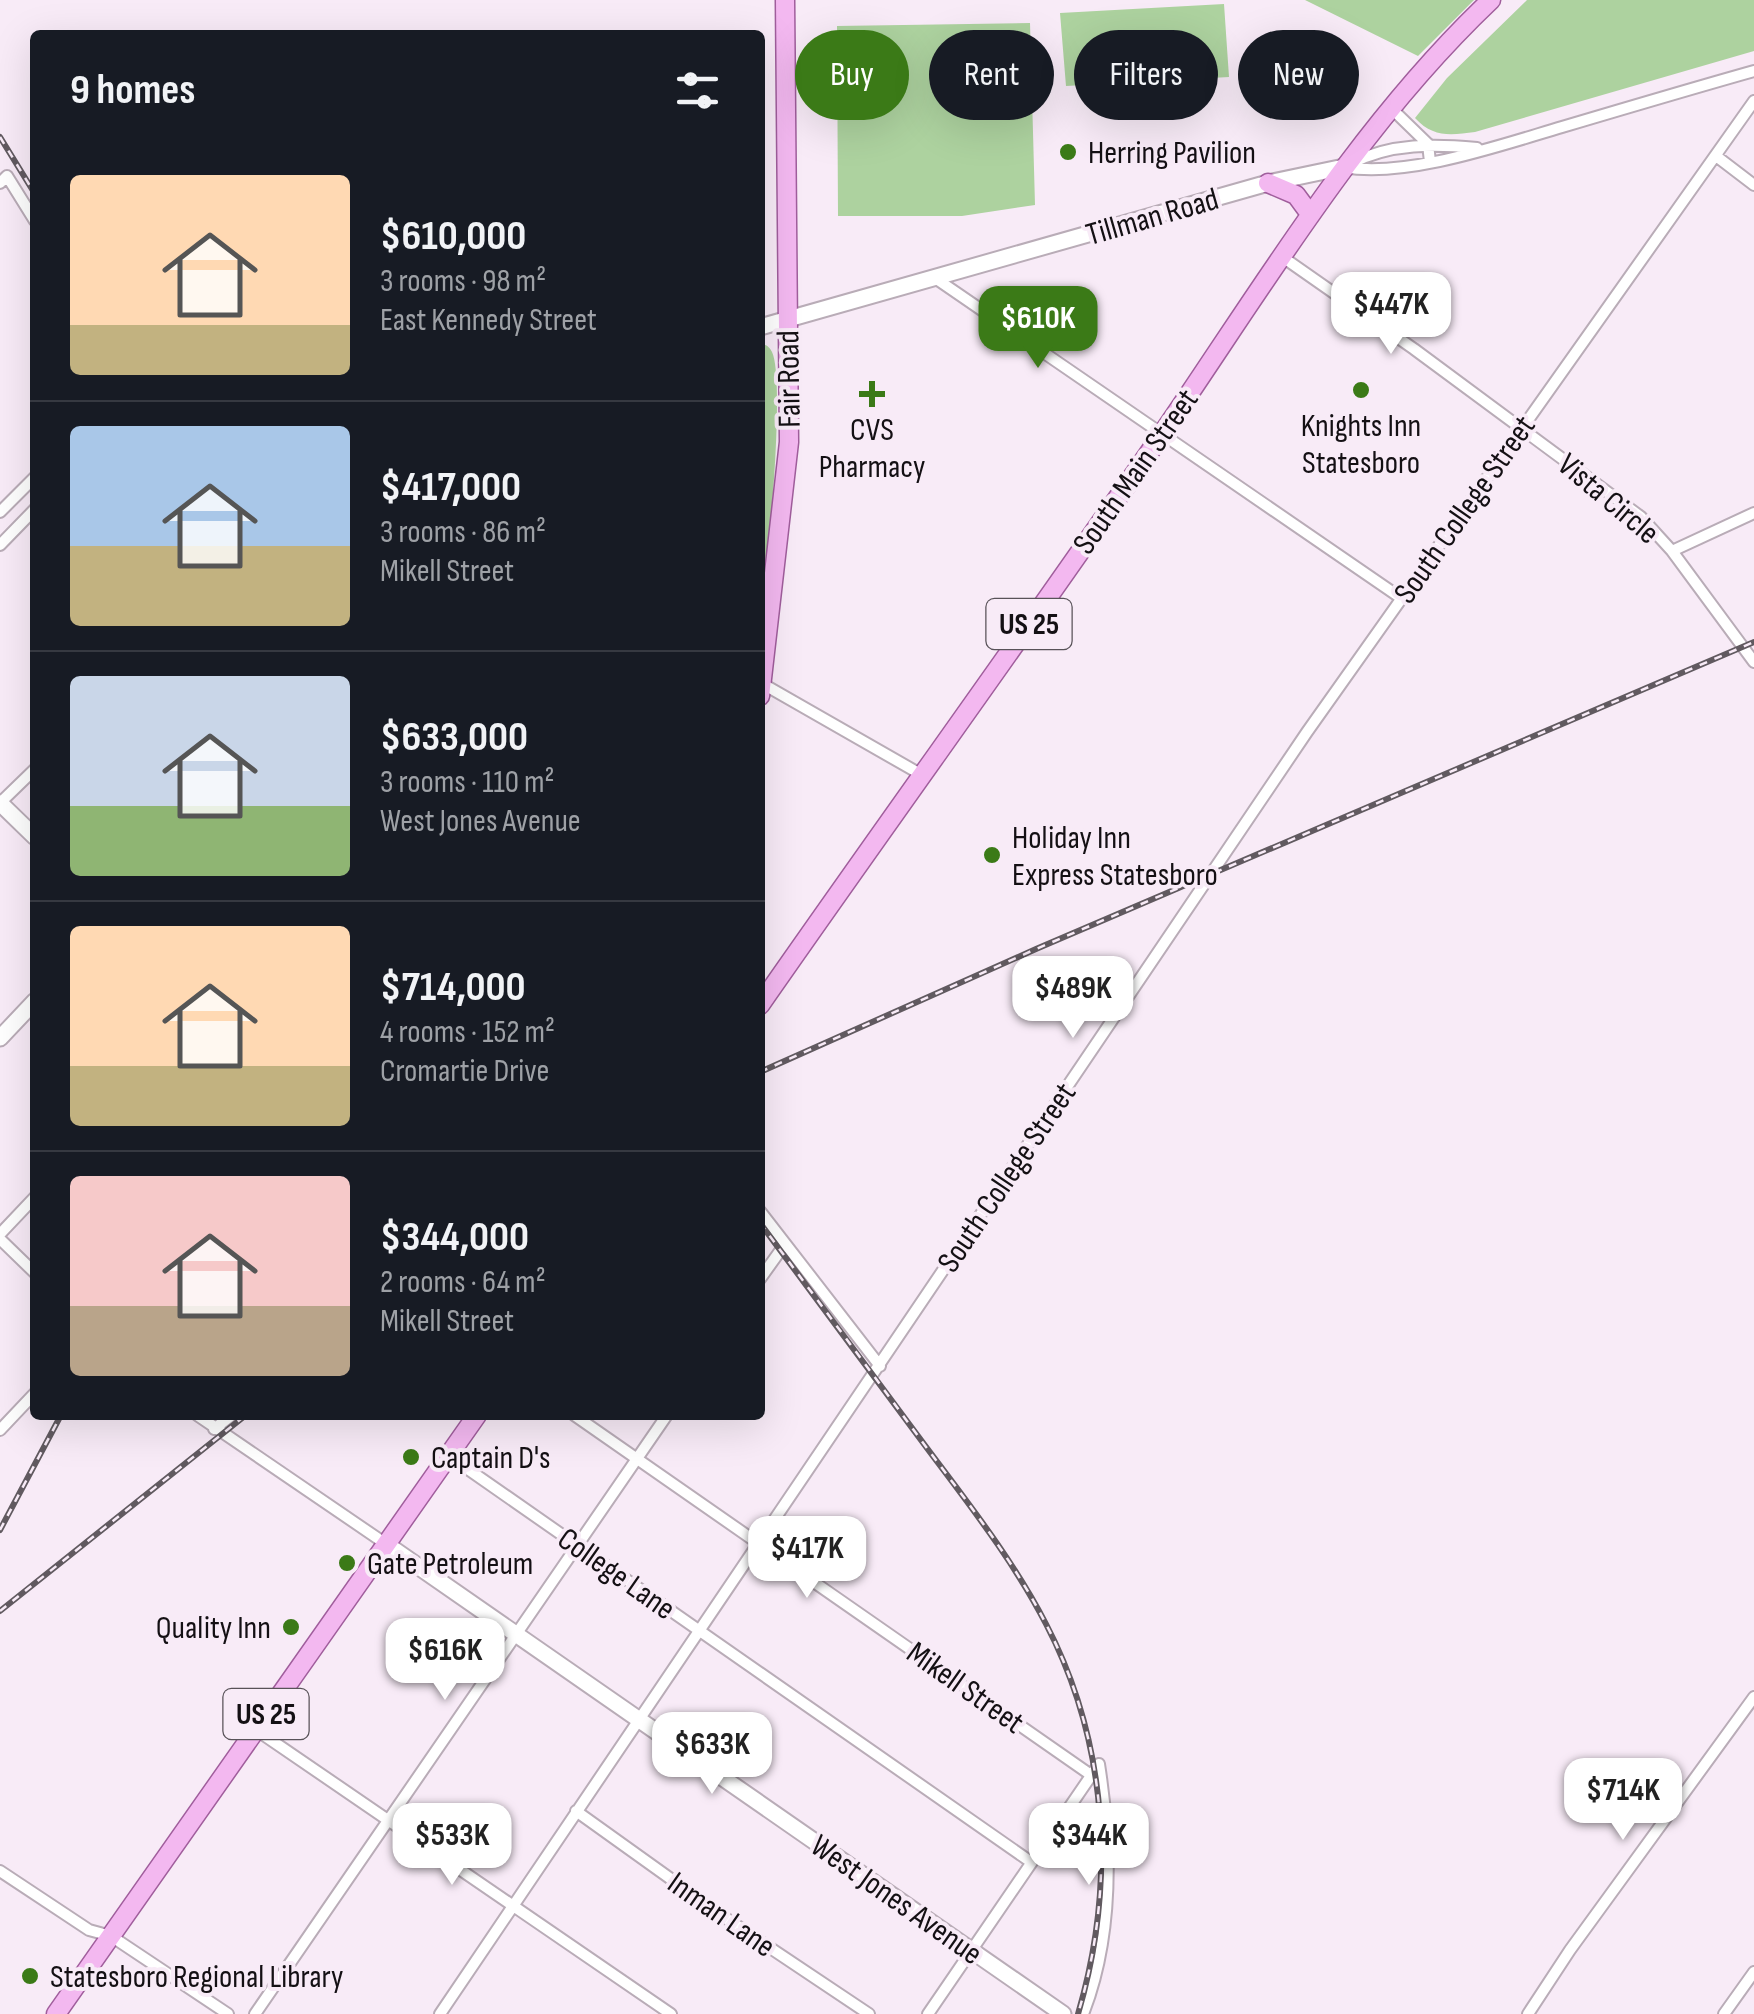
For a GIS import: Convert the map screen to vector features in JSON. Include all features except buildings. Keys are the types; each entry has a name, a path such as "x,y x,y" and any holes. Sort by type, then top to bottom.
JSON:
{"main road":[{"name":"Fair Road","path":"765,655 789,442 785,0"},
{"name":"South Main Street","path":"765,998 1344,167 1456,35 1491,0"},
{"path":"1268,182 1296,195 1310,214"},
{"name":"US 25","path":"56,2014 473,1420"}],"street":[{"name":"Tillman Road","path":"1344,167 1366,171 1430,162 1754,71"},
{"name":"South College Street","path":"440,2014 1126,997 1401,598 1754,102"},
{"path":"1392,108 1428,144 1430,162"},
{"name":"Tillman Road","path":"765,325 1268,182 1344,167 1370,154 1428,144 1488,148"},
{"path":"1716,156 1754,185"},
{"path":"4,179 30,214"},
{"name":"Vista Circle","path":"1282,256 1641,516 1672,551 1754,513"},
{"path":"935,278 1401,598"},
{"path":"0,512 30,482"},
{"path":"0,544 30,515"},
{"path":"1672,551 1754,662"},
{"path":"765,692 922,775"},
{"path":"30,773 0,803 30,832"},
{"path":"0,1038 30,1006"},
{"path":"30,1203 0,1236 30,1269"},
{"path":"765,1217 880,1366"},
{"path":"765,1272 786,1244"},
{"path":"0,1430 30,1398"},
{"path":"202,1420 386,1544"},
{"path":"214,1429 226,1420"},
{"name":"Mikell Street","path":"581,1420 1063,1754 1095,1770"},
{"path":"255,2014 664,1420"},
{"name":"College Lane","path":"449,1456 1030,1862"},
{"name":"West Jones Avenue","path":"386,1544 1063,2014"},
{"path":"1528,2014 1754,1697"},
{"path":"255,1729 671,2014"},
{"path":"928,2014 1095,1770"},
{"path":"1083,2014 1102,1946 1109,1890 1107,1822 1095,1770"},
{"name":"Inman Lane","path":"576,1811 724,1917 870,2014"},
{"path":"0,1871 90,1930 111,1936 228,2014"},
{"path":"1724,2014 1754,1972"}],"green space":[{"path":"1305,0 1474,0 1418,56"},
{"path":"1527,0 1754,0 1754,51 1475,132 1443,134 1415,118 1447,78"},
{"path":"1224,4 1229,77 1218,78 1218,30 1074,30 1074,86 1066,86 1060,13"},
{"path":"1030,23 1030,30 929,30 929,120 1033,120 1035,205 962,216 838,216 837,120 909,120 909,30 837,30 837,26"},
{"path":"765,346 772,352 776,370 771,524 765,575"}],"railway":[{"path":"0,137 30,186"},
{"path":"765,1070 1036,949 1754,642"},
{"path":"765,1230 1002,1551 1046,1624 1067,1670 1083,1718 1100,1816 1098,1916 1078,2014"},
{"path":"0,1530 58,1420"},
{"path":"0,1611 240,1420"}],"place":[{"name":"Herring Pavilion","path":"1068,152"},
{"name":"Knights Inn Statesboro","path":"1361,390"},
{"name":"CVS Pharmacy","path":"872,394"},
{"name":"Holiday Inn Express Statesboro","path":"992,855"},
{"name":"Captain D's","path":"411,1457"},
{"name":"Gate Petroleum","path":"347,1563"},
{"name":"Quality Inn","path":"291,1627"},
{"name":"Statesboro Regional Library","path":"30,1976"}]}
